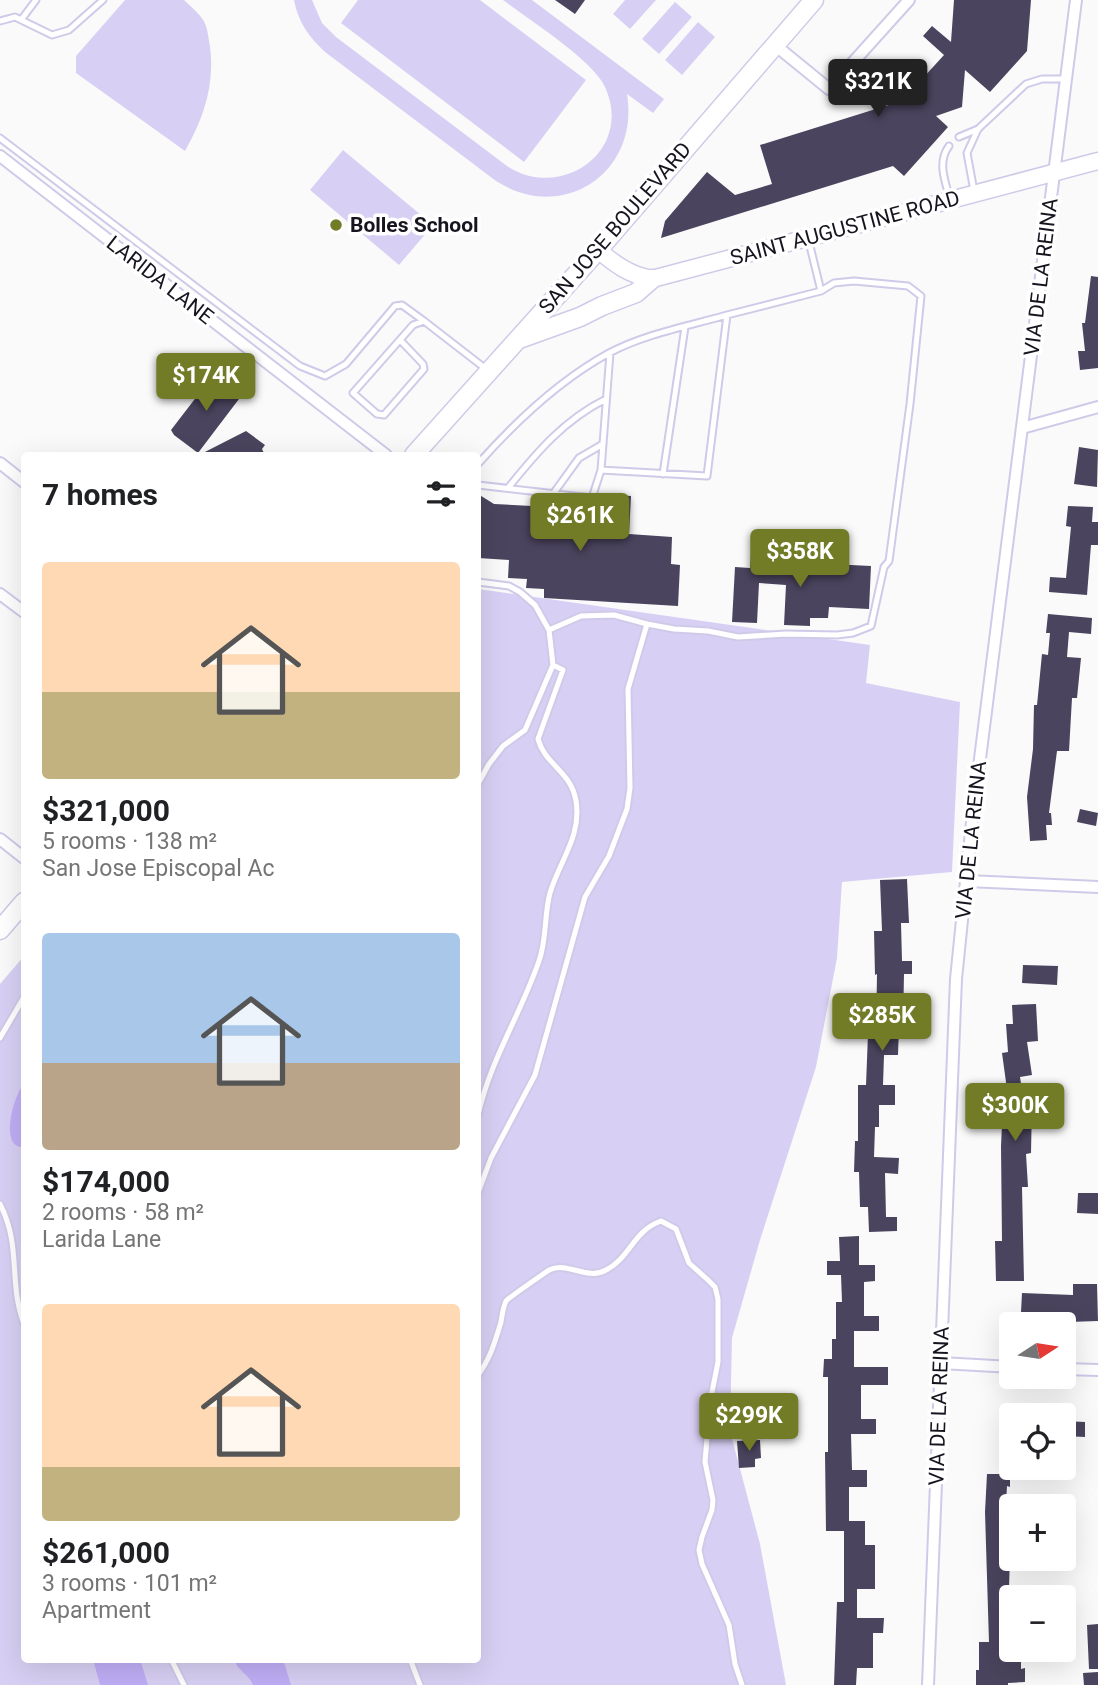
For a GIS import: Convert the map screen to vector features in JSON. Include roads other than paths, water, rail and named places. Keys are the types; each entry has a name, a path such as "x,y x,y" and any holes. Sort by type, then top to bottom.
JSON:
{"main road":[{"name":"SAN JOSE BOULEVARD","path":"418,452 598,250 814,0"},
{"name":"SAINT AUGUSTINE ROAD","path":"652,279 1098,161"},
{"path":"598,250 620,268 636,276 652,279"},
{"path":"516,340 636,293 652,279"},
{"path":"0,930 21,906"}],"street":[{"path":"775,45 829,89 909,0"},
{"name":"VIA DE LA REINA","path":"928,1685 956,979 1076,0"},
{"name":"LARIDA LANE","path":"0,156 382,452"},
{"path":"1022,428 1098,407"},
{"path":"0,463 21,480"},
{"path":"0,594 21,610"},
{"path":"0,839 21,856"},
{"path":"967,881 1098,887"},
{"path":"941,1363 999,1366"},
{"path":"1076,1369 1098,1370"}],"lane":[{"path":"21,20 36,0"},
{"path":"1,19 15,18 52,35 69,30 103,0"},
{"path":"975,194 967,153 978,130 1026,83 1042,79 1066,79"},
{"path":"958,137 978,130"},
{"path":"0,138 300,366 325,376 346,364 395,306 402,305 488,371"},
{"path":"949,146 943,155 942,163 950,200"},
{"path":"808,238 821,291"},
{"path":"481,461 509,429 554,390 610,353 648,337 821,291 834,283 854,281 908,286 921,296 890,561 884,567 871,626 853,633 837,635 737,637 708,631 647,625 614,615 581,616 549,631"},
{"path":"601,470 707,476 727,315"},
{"path":"400,340 424,364 424,369 384,415 377,414 353,393 413,325 424,321"},
{"path":"663,474 685,327"},
{"path":"481,485 592,498 601,470 610,353"},
{"path":"508,488 537,451 582,411 606,399"},
{"path":"553,494 579,458 603,444"},
{"path":"481,582 509,586 535,605 549,631 553,665 525,730 503,746 481,779"},
{"path":"481,1185 491,1158 535,1075 585,897 609,856 627,808 630,789 628,689 647,625"},
{"path":"481,1104 492,1066 540,958 549,895 567,855 577,819 576,801 571,786 540,748 538,739 564,670 553,665"},
{"path":"540,696 551,701"},
{"path":"525,730 538,739"},
{"path":"0,1038 21,1002"},
{"path":"0,1204 9,1224 16,1257 17,1295 21,1312"},
{"path":"481,1372 494,1348 507,1300 550,1270 564,1267 596,1275 608,1270 641,1232 651,1225 661,1222 676,1229 689,1263 715,1287 719,1299 718,1362 710,1402 705,1462 713,1500 699,1550 702,1564 729,1625 735,1664 742,1685"},
{"path":"16,1257 21,1254"},
{"path":"173,1663 184,1685"},
{"path":"412,1663 420,1685"}],"place":[{"name":"Bolles School","path":"336,225"}]}
